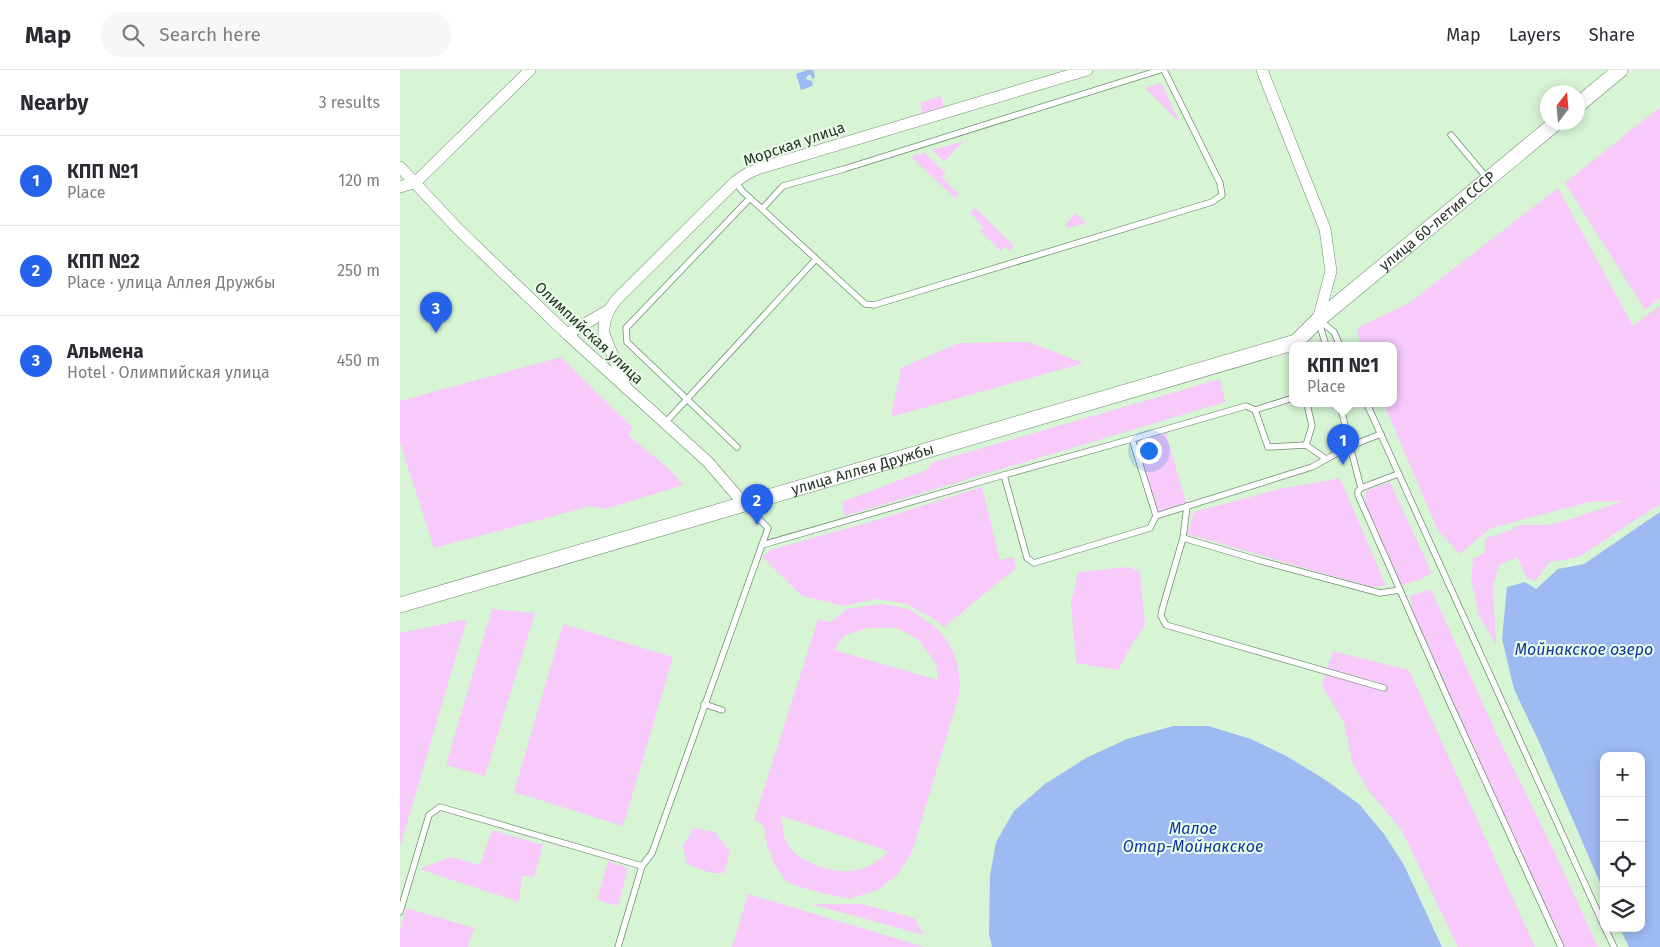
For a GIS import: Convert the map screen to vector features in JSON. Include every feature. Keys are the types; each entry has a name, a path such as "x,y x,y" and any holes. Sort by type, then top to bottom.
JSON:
{"main road":[{"path":"1585,99 1620,70"},
{"name":"улица 60-летия СССР","path":"1318,320 1547,130"},
{"name":"улица Аллея Дружбы","path":"1296,342 1318,320"},
{"name":"улица Аллея Дружбы","path":"400,605 1289,344"}],"street":[{"path":"400,187 416,182 530,70"},
{"name":"Морская улица","path":"626,388 604,334 604,326 609,310 616,300 735,182 760,168 1087,70"},
{"path":"1262,70 1325,229 1330,271 1318,320"},
{"name":"Олимпийская улица","path":"400,167 457,228 567,334 708,462 744,504"},
{"path":"567,334 609,310"}],"lane":[{"path":"735,182 750,198 865,304 874,305 1212,202 1222,195 1220,183 1162,70 844,169 783,186 762,208"},
{"path":"1451,135 1488,180"},
{"path":"737,447 627,342 625,334 626,328 750,198"},
{"path":"665,423 816,259"},
{"path":"1318,320 1325,342"},
{"path":"1318,320 1334,332 1338,342"},
{"path":"762,545 1246,406 1255,410 1289,399"},
{"path":"1306,445 1312,426 1308,407"},
{"path":"1341,407 1361,488"},
{"path":"1368,407 1600,918"},
{"path":"1255,410 1268,446 1306,445 1326,459"},
{"path":"1156,516 1312,467 1350,446 1381,434"},
{"path":"1004,475 1027,558 1034,563 1150,528 1156,516 1132,439"},
{"path":"1398,474 1361,488 1358,491 1358,495 1561,947"},
{"path":"618,947 642,866 652,853 768,528 744,504"},
{"path":"1187,506 1183,538 1162,610 1161,616 1166,625 1384,688"},
{"path":"1183,538 1380,594 1400,590"},
{"path":"704,704 722,710"},
{"path":"400,912 429,815 440,807 642,866"},
{"path":"1606,932 1614,947"}],"shaded area":[{"path":"1161,83 1180,123 1145,88"},
{"path":"941,96 944,107 923,114 920,103"},
{"path":"1660,107 1660,298 1645,310 1565,183"},
{"path":"964,141 944,162 932,150"},
{"path":"924,152 946,173 942,177 959,194 955,198 912,158 917,153 921,156"},
{"path":"1558,188 1633,326 1660,305 1660,504 1579,557 1550,562 1535,581 1526,577 1517,557 1499,565 1493,586 1496,645 1479,615 1471,579 1473,559 1484,553 1486,538 1506,532 1520,525 1547,525 1571,519 1623,501 1589,502 1491,528 1460,554 1438,531 1385,407 1397,407 1397,342 1360,342 1357,328 1409,303"},
{"path":"975,208 1014,246 1009,251 1005,247 1001,251 980,231 984,227 970,213"},
{"path":"1076,213 1086,223 1068,228 1065,225"},
{"path":"1028,342 1084,363 891,417 901,368 959,343"},
{"path":"561,357 632,427 629,436 668,468 683,485 605,509 584,505 588,507 434,548 400,443 400,401"},
{"path":"1220,379 1225,402 845,516 842,502 926,470 934,462"},
{"path":"1165,430 1187,506 1156,516 1132,439"},
{"path":"1340,478 1386,586 1371,587 1187,534 1194,512 1279,489"},
{"path":"1390,482 1432,573 1419,580 1399,586 1365,511 1366,491"},
{"path":"982,487 1000,560 1013,557 1016,568 944,627 934,619 907,604 876,599 843,606 802,596 762,557 770,550 880,519"},
{"path":"1129,567 1140,572 1145,625 1118,670 1076,663 1071,603 1078,572"},
{"path":"1431,589 1499,739 1554,851 1598,947 1561,947 1413,619 1410,596"},
{"path":"881,604 911,610 931,624 947,640 956,660 960,683 959,695 912,852 897,875 878,890 849,899 788,883 776,868 767,846 764,827 761,823 754,820 818,619 831,622 847,609","holes":["867,628 897,628 919,640 936,664 938,680 834,650 844,636","781,816 888,851 888,852 871,865 862,869 843,871 824,868 805,860 790,847 785,839"]},
{"path":"492,609 535,613 485,776 446,765"},
{"path":"467,619 400,847 400,633"},
{"path":"563,624 673,657 623,826 514,792"},
{"path":"1333,651 1409,670 1535,947 1458,947 1402,831 1368,790 1352,762 1344,722 1322,686"},
{"path":"694,828 715,832 730,852 724,873 711,873 687,864 683,846"},
{"path":"492,830 543,845 534,877 522,876 519,902 419,869 451,857 480,865"},
{"path":"608,861 628,868 618,906 597,900"},
{"path":"748,894 925,947 732,947"},
{"path":"811,904 862,904 914,918 924,935"},
{"path":"406,908 474,928 468,947 400,947 400,931"}],"water":[{"path":"813,70 815,77 813,79 808,75 806,79 812,81 813,85 801,90 796,74"},
{"name":"Мойнакское озеро","path":"1660,512 1660,947 1629,947 1622,932 1645,932 1645,752 1600,752 1600,883 1514,689 1502,639 1507,587 1525,582 1536,589 1558,569 1584,564"},
{"name":"Малое Отар-Мойнакское","path":"1173,726 1208,726 1251,739 1288,757 1324,779 1359,804 1384,834 1404,865 1442,947 992,947 989,934 990,876 996,842 1014,811 1045,784 1086,758 1127,739"}],"place":[{"name":"Альмена","path":"436,333"},
{"name":"КПП №1","path":"1343,465"},
{"name":"КПП №2","path":"757,525"}]}
